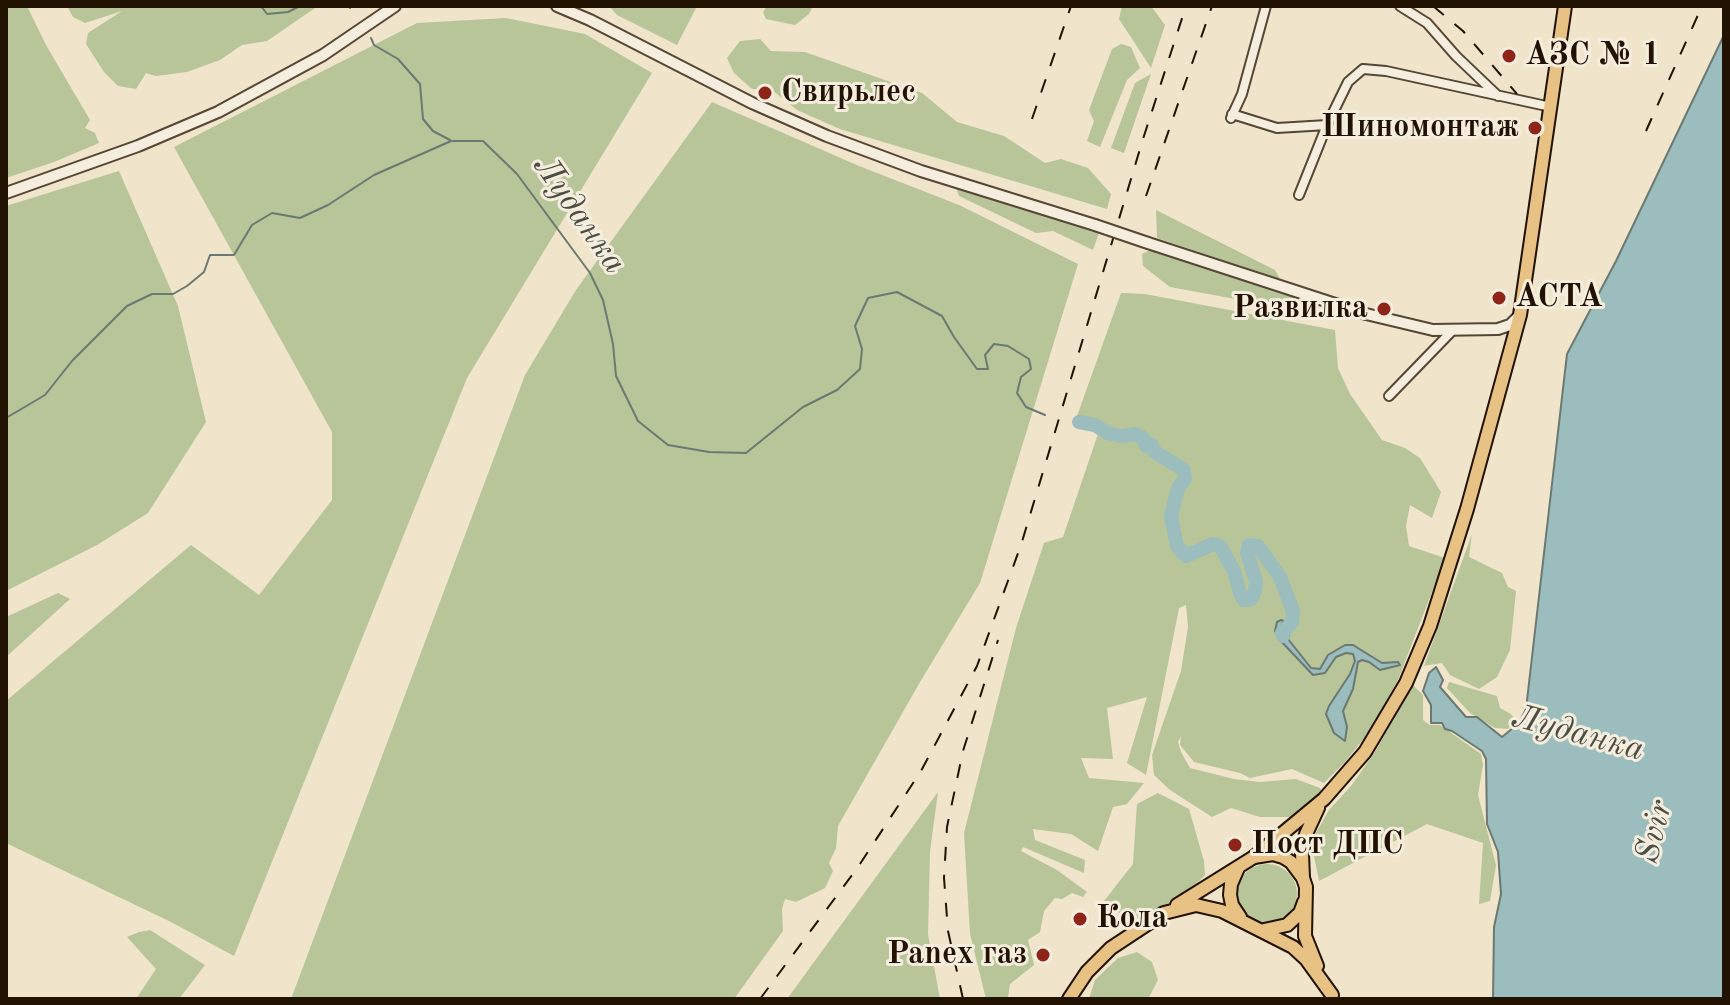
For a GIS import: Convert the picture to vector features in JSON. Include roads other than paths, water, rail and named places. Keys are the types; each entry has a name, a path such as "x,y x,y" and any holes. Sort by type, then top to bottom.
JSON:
{"main road":[{"path":"1069,999 1104,954 1254,857 1324,799 1375,736 1417,657 1447,577 1513,347 1565,6"},
{"path":"1324,799 1306,834 1302,854 1303,878 1307,943 1333,997"},
{"path":"1254,857 1273,854 1283,857 1297,868 1303,878"},
{"path":"1240,866 1234,874 1230,895 1232,905 1244,922"},
{"path":"1261,930 1279,929 1287,925 1300,913 1306,897"},
{"path":"1164,913 1203,905 1214,907 1261,930 1293,947 1306,959 1333,997"}],"street":[{"path":"6,193 138,146 218,112 323,55 395,6"},
{"path":"557,6 752,103 827,136 921,171 1366,314 1433,330 1452,331 1498,329 1510,325 1520,315"},
{"path":"580,6 590,20"},
{"path":"1266,6 1242,94 1232,116 1277,128 1327,125"},
{"path":"1400,6 1427,23 1498,96"},
{"path":"1299,195 1348,82 1363,69 1386,71 1551,107"},
{"path":"1498,329 1508,336 1513,347"},
{"path":"1389,396 1452,331"}],"water":[{"name":"Svir","path":"1724,35 1724,999 1493,999 1494,927 1501,894 1498,852 1487,824 1486,759 1482,751 1445,729 1442,723 1431,723 1431,705 1423,691 1429,673 1436,667 1443,680 1440,687 1466,717 1477,717 1502,737 1519,723 1526,709 1567,354 1616,261"},
{"path":"1284,621 1281,625 1284,628 1292,622 1288,639 1311,668 1320,669 1328,655 1345,645 1353,645 1382,663 1398,662 1400,665 1380,670 1369,662 1358,662 1353,689 1343,711 1347,727 1345,741 1334,733 1326,714 1350,674 1355,661 1353,654 1336,657 1325,673 1313,675 1279,639 1275,631 1277,622"}],"waterway":[{"path":"261,6 267,14 288,12 300,6"},
{"path":"371,38 374,45 398,59 420,84 423,119 433,131 450,140"},
{"name":"Луданка","path":"6,418 45,395 72,361 127,306 152,294 173,294 187,286 204,272 210,255 234,255 252,225 272,213 300,218 328,205 374,175 451,141 483,141 517,174 590,273 603,300 613,344 616,376 638,421 668,445 709,452 746,453 803,407 837,390 860,369 862,349 855,326 868,298 897,292 942,316 977,369 988,369 985,355 994,344 1008,346 1029,359 1031,369 1021,377 1017,393 1026,407 1045,415"},
{"name":"Луданка","path":"1079,422 1095,425 1107,433 1122,436 1135,434 1143,438 1146,446 1151,444 1155,452 1184,470 1185,479 1178,488 1171,516 1177,546 1186,556 1213,544 1220,546 1234,571 1244,600 1251,599 1256,581 1247,553 1249,545 1258,546 1280,577 1293,611 1292,622 1282,633 1283,636"}],"railway":[{"path":"1032,119 1071,6"},
{"path":"760,999 858,867 921,771 977,666 1021,545 1186,6"},
{"path":"1146,196 1212,6"},
{"path":"1433,6 1463,31 1517,94"},
{"path":"1646,131 1702,6"},
{"path":"963,999 948,931 944,878 947,827 963,751 998,640"}],"place":[{"name":"АЗС № 1","path":"1509,56"},
{"name":"Свирьлес","path":"765,93"},
{"name":"Шиномонтаж","path":"1535,128"},
{"name":"АСТА","path":"1499,298"},
{"name":"Развилка","path":"1384,309"},
{"name":"Пост ДПС","path":"1235,845"},
{"name":"Кола","path":"1080,919"},
{"name":"Panex газ","path":"1043,955"}]}
